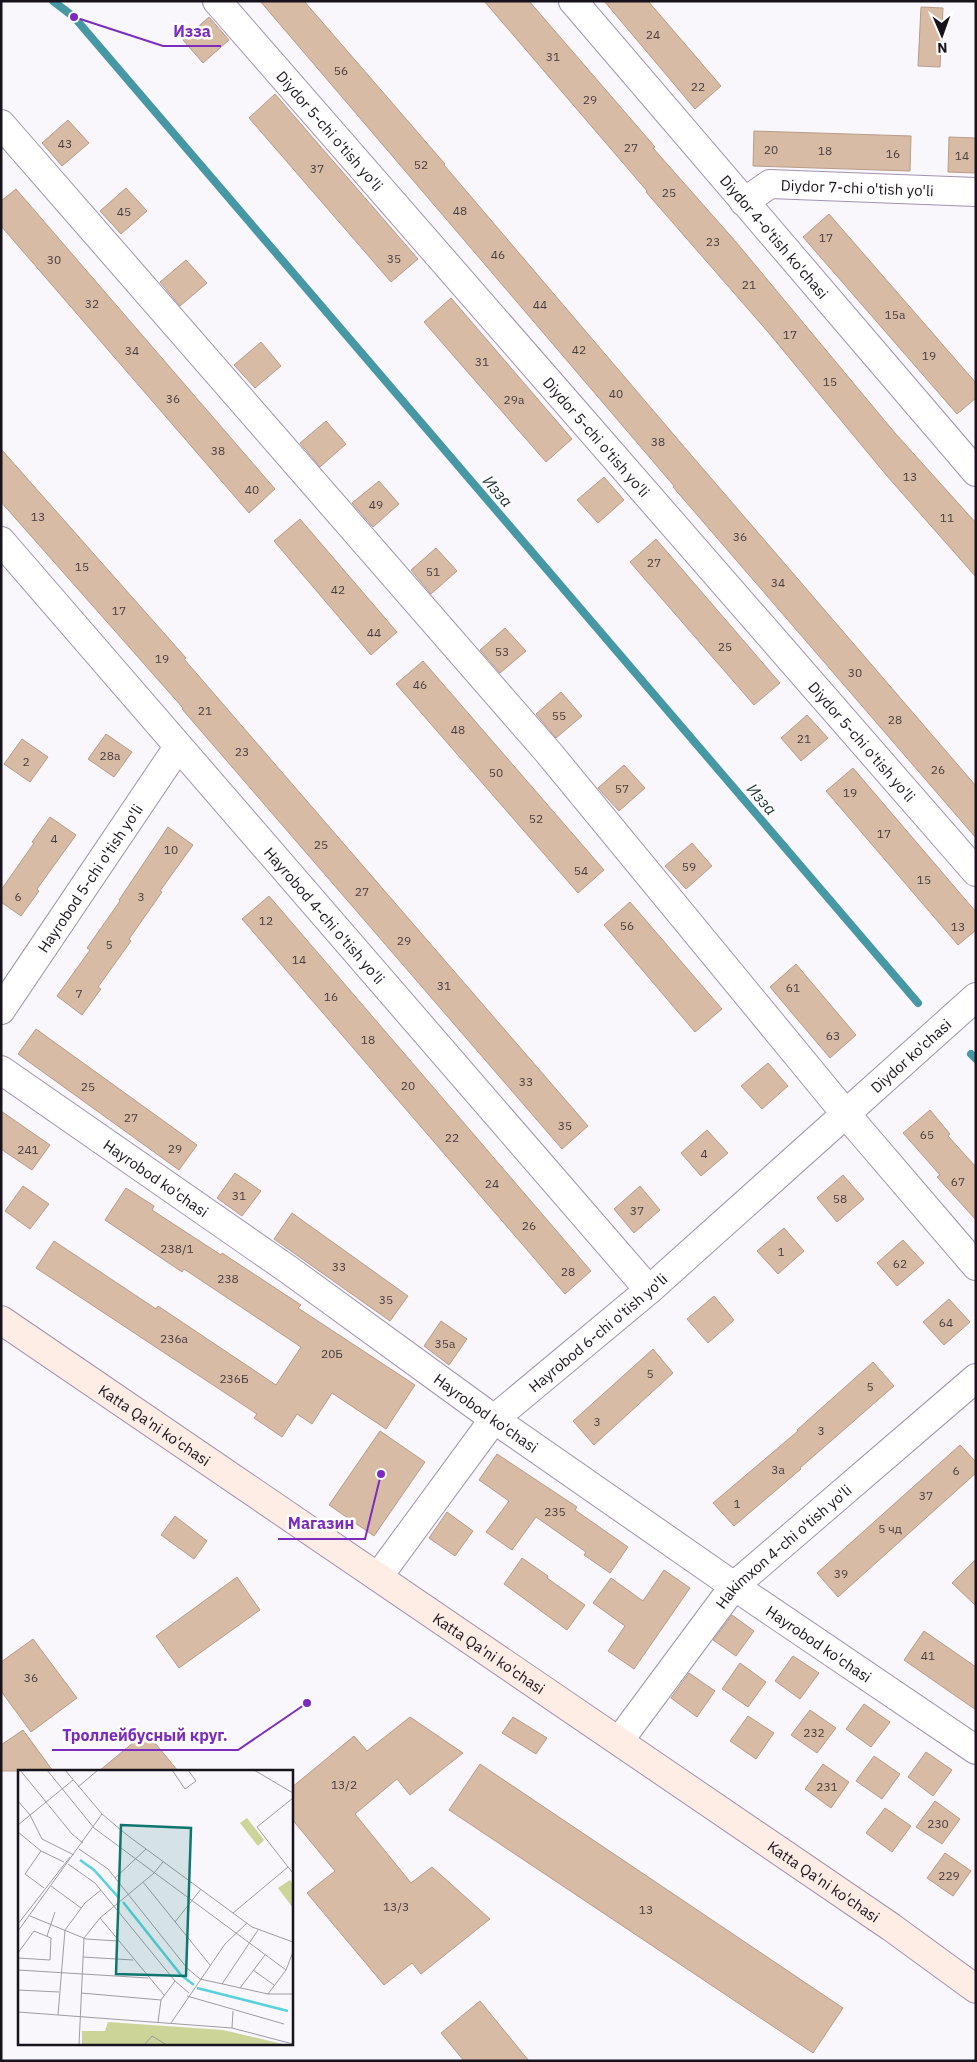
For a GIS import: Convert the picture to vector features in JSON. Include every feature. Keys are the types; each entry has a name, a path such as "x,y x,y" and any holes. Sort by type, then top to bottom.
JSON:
{"main road":[{"name":"Katta Qa'ni ko'chasi","path":"1,1320 891,1927 976,1989"}],"street":[{"name":"Diydor 5-chi o'tish yo'li","path":"218,1 976,872"},
{"name":"Diydor 4-o'tish ko'chasi","path":"573,1 744,202 972,463"},
{"path":"1,124 548,752 845,1113 976,1266"},
{"name":"Diydor 7-chi o'tish yo'li","path":"744,202 770,184 976,192"},
{"name":"Hayrobod 4-chi o'tish yo'li","path":"1,541 649,1290"},
{"name":"Hayrobod 5-chi o'tish yo'li","path":"1,1010 178,747"},
{"name":"Diydor ko'chasi","path":"845,1113 976,997"},
{"name":"Hayrobod ko'chasi","path":"1,1070 289,1270 494,1419 734,1586 976,1750"},
{"name":"Hayrobod 6-chi o'tish yo'li","path":"378,1577 494,1419 649,1290 845,1113"},
{"name":"Hakimxon 4-chi o'tish yo'li","path":"619,1741 734,1586 976,1378"}],"building":[{"path":"260,1 304,1 445,164 680,442 976,786 976,838 673,487"},
{"path":"484,1 529,1 655,147 653,148 736,242 895,433 976,523 976,577 887,476 768,332"},
{"path":"604,1 648,1 721,86 695,109"},
{"path":"921,7 943,8 940,67 918,66"},
{"path":"209,17 229,40 203,63 183,40"},
{"path":"275,94 418,259 391,282 249,118"},
{"path":"68,120 89,143 62,166 42,143"},
{"path":"754,131 911,136 910,171 753,166"},
{"path":"949,137 976,138 976,173 948,172"},
{"path":"126,188 147,211 121,234 100,211"},
{"path":"16,189 275,489 249,513 1,226 1,201"},
{"path":"829,214 976,383 976,398 957,414 803,237"},
{"path":"186,260 207,283 180,306 160,282"},
{"path":"451,298 572,439 546,462 424,322"},
{"path":"261,342 281,366 255,388 234,365"},
{"path":"326,421 346,444 320,467 300,443"},
{"path":"1,449 186,658 184,659 588,1126 562,1149 183,708 1,502"},
{"path":"604,477 624,500 598,523 577,500"},
{"path":"379,481 399,504 373,527 352,503"},
{"path":"300,519 397,632 371,655 274,541"},
{"path":"656,539 780,683 754,705 630,562"},
{"path":"436,548 457,571 431,594 411,570"},
{"path":"505,628 526,651 500,673 480,650"},
{"path":"423,661 604,870 578,893 396,684"},
{"path":"561,692 582,716 556,738 536,714"},
{"path":"807,715 828,738 801,761 781,738"},
{"path":"106,734 132,752 114,777 88,759"},
{"path":"22,739 48,757 30,782 4,764"},
{"path":"624,765 645,788 619,811 598,788"},
{"path":"853,768 976,912 976,930 958,945 826,791"},
{"path":"50,817 76,835 37,889 39,891 21,916 1,902 1,890"},
{"path":"168,827 193,845 160,891 162,892 129,939 131,941 98,987 101,989 82,1015 57,996 90,950 87,948"},
{"path":"692,843 712,866 686,889 665,866"},
{"path":"269,896 591,1271 565,1294 242,919"},
{"path":"630,902 722,1009 695,1032 604,925"},
{"path":"796,964 856,1035 830,1058 770,987"},
{"path":"36,1029 197,1145 179,1170 18,1054"},
{"path":"768,1063 788,1086 762,1109 741,1086"},
{"path":"930,1110 950,1134 948,1136 976,1167 976,1220 937,1177 940,1175 903,1133"},
{"path":"1,1111 50,1145 32,1170 1,1149"},
{"path":"707,1130 728,1153 701,1176 681,1153"},
{"path":"235,1173 261,1191 242,1216 217,1198"},
{"path":"843,1175 864,1199 837,1222 817,1198"},
{"path":"23,1186 49,1204 30,1229 5,1211"},
{"path":"640,1186 660,1210 634,1233 614,1209"},
{"path":"126,1188 154,1206 152,1210 301,1305 298,1308 415,1385 386,1429 332,1393 312,1424 297,1414 282,1437 254,1418 257,1414 36,1268 54,1241 156,1309 158,1306 276,1385 301,1347 184,1269 182,1272 105,1220"},
{"path":"292,1213 408,1296 390,1321 274,1239"},
{"path":"784,1228 804,1251 778,1274 757,1251"},
{"path":"903,1240 924,1263 897,1286 877,1263"},
{"path":"714,1296 734,1320 708,1343 687,1319"},
{"path":"949,1299 970,1322 944,1345 923,1322"},
{"path":"441,1321 467,1339 449,1365 424,1346"},
{"path":"653,1349 673,1373 594,1445 573,1421"},
{"path":"873,1362 894,1386 734,1526 713,1503 798,1431"},
{"path":"380,1431 425,1462 374,1536 329,1505"},
{"path":"960,1445 976,1462 976,1473 838,1597 817,1573"},
{"path":"497,1454 577,1507 575,1510 628,1547 610,1573 584,1555 586,1552 536,1517 512,1550 486,1532 509,1501 479,1480"},
{"path":"447,1512 473,1531 455,1556 429,1538"},
{"path":"175,1516 207,1541 194,1559 161,1535"},
{"path":"522,1558 585,1605 567,1630 504,1584"},
{"path":"976,1559 976,1606 952,1583"},
{"path":"664,1570 690,1588 634,1669 608,1651 625,1626 593,1603 611,1578 643,1601"},
{"path":"237,1577 260,1610 179,1668 156,1636"},
{"path":"732,1615 754,1631 736,1656 713,1640"},
{"path":"924,1631 976,1667 976,1710 904,1660"},
{"path":"33,1639 77,1698 31,1732 1,1691 1,1662"},
{"path":"793,1656 819,1673 800,1699 775,1681"},
{"path":"740,1663 766,1682 748,1707 722,1689"},
{"path":"689,1673 715,1691 697,1717 671,1698"},
{"path":"864,1704 890,1722 871,1747 846,1729"},
{"path":"810,1710 836,1728 817,1753 791,1735"},
{"path":"748,1716 774,1733 756,1759 730,1741"},
{"path":"410,1717 463,1753 410,1795 397,1779 355,1814 411,1883 432,1867 490,1919 421,1974 412,1963 384,1985 307,1893 335,1871 292,1819 292,1787 354,1736 367,1751"},
{"path":"513,1717 547,1738 536,1754 502,1733"},
{"path":"23,1730 52,1770 1,1771 1,1745"},
{"path":"146,1732 177,1770 100,1770"},
{"path":"926,1752 952,1770 933,1796 908,1777"},
{"path":"874,1756 900,1774 882,1799 856,1781"},
{"path":"480,1764 843,2008 813,2053 449,1810"},
{"path":"823,1764 849,1782 831,1808 805,1789"},
{"path":"935,1801 960,1819 942,1844 916,1827"},
{"path":"885,1808 911,1826 892,1852 866,1833"},
{"path":"945,1853 971,1871 953,1896 927,1878"},
{"path":"480,2001 529,2061 464,2061 441,2033"}],"waterway":[{"name":"Изза","path":"53,1 74,17 918,1003"},
{"name":"Изза","path":"971,1054 976,1059"}],"place":[{"name":"Изза","path":"74,17"},
{"name":"Магазин","path":"381,1474"},
{"name":"Троллейбусный круг.","path":"307,1703"}]}
